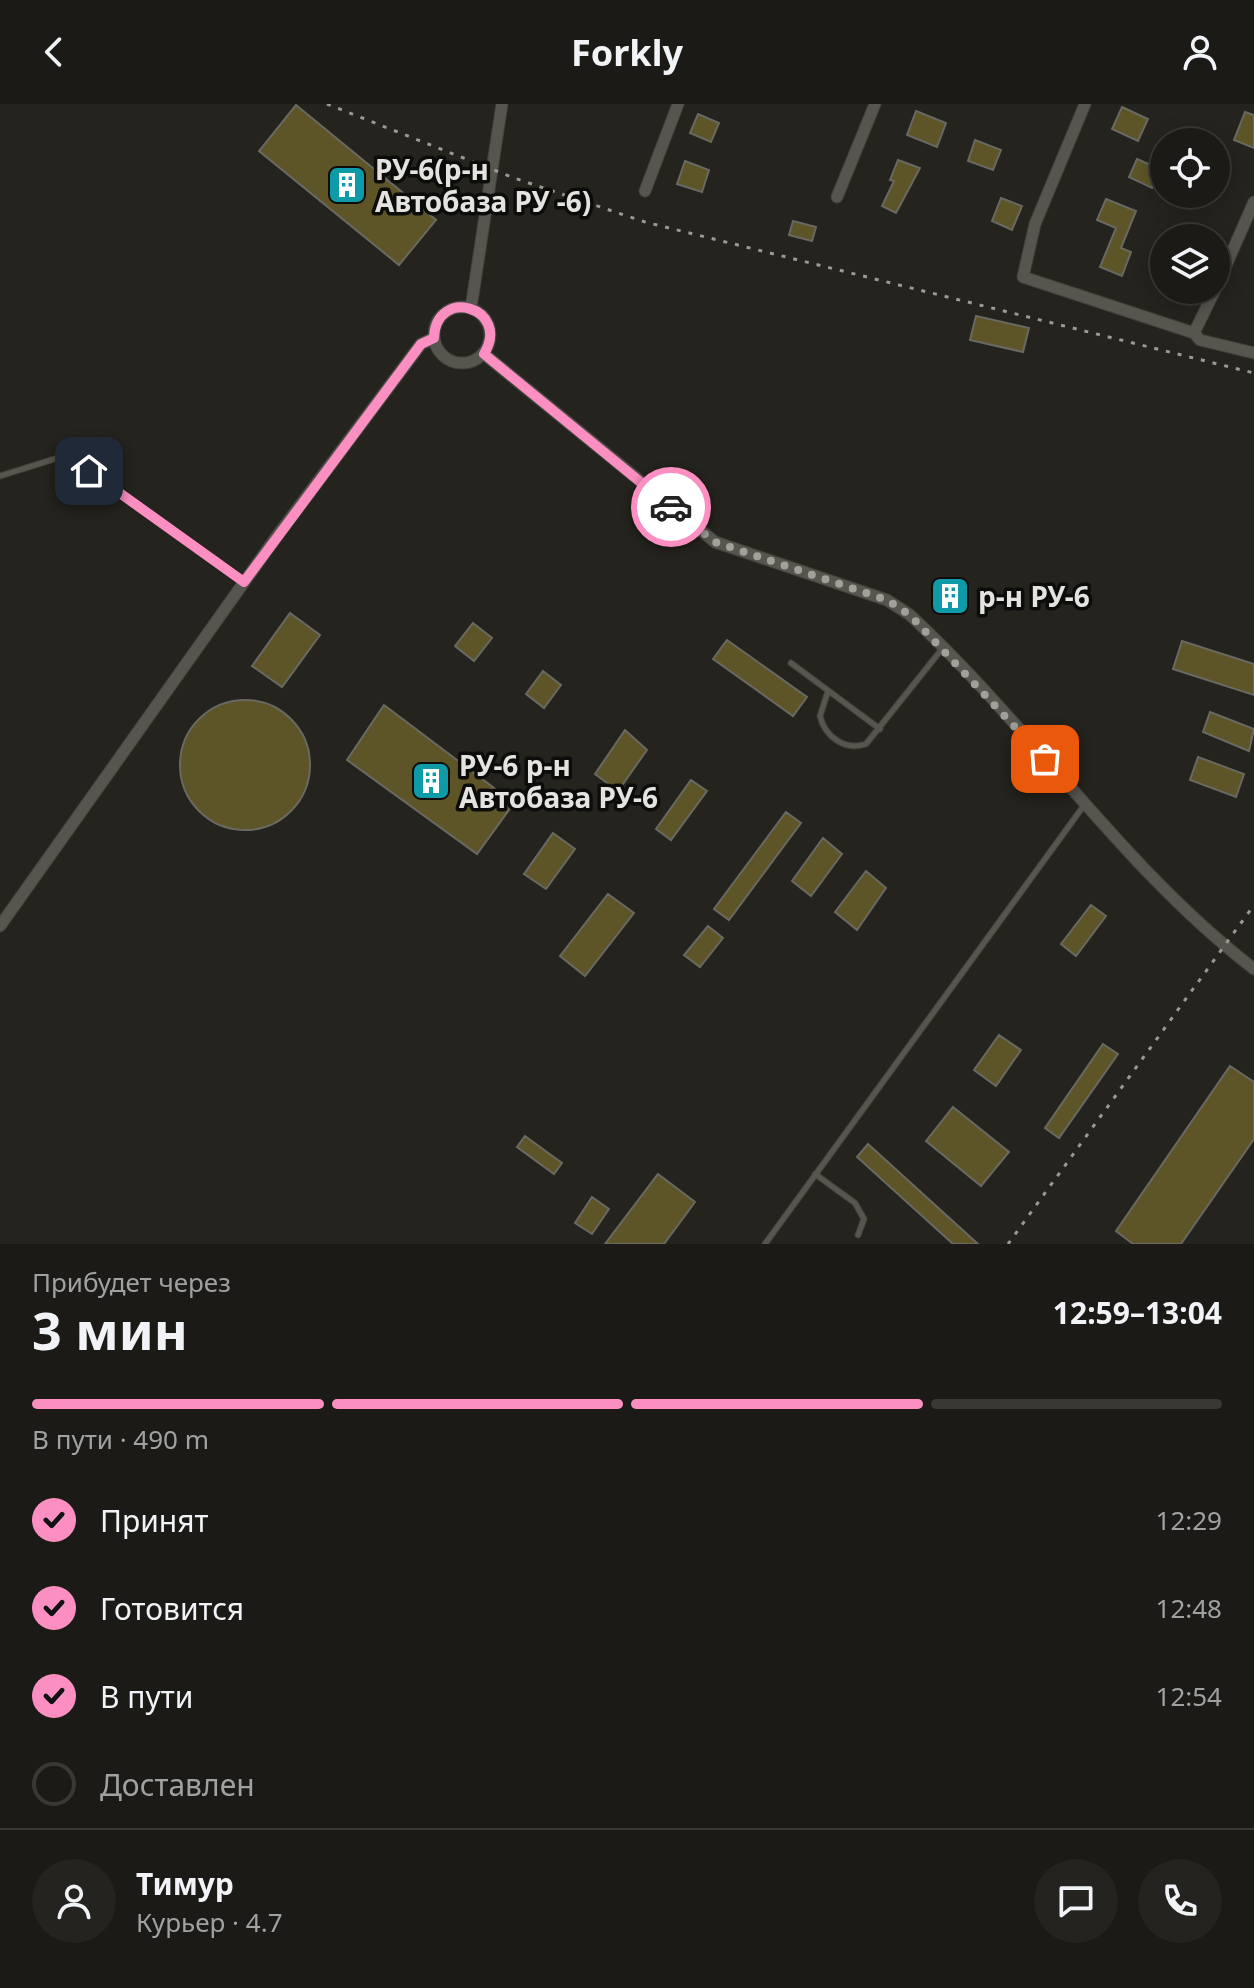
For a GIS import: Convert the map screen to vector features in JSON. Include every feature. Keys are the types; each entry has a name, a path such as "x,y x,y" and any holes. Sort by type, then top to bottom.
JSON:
{"street":[{"path":"471,308 502,104"},
{"path":"645,191 678,104"},
{"path":"837,197 875,104"},
{"path":"1085,104 1035,224 1023,277 1194,333 1200,340 1254,353"},
{"path":"1230,257 1254,202"},
{"path":"1194,333 1208,304"},
{"path":"462,307 471,308 486,319 490,328 489,346 484,354 468,363 450,361 442,355 434,338 435,329 444,313 462,307"},
{"path":"0,926 244,582 421,344 434,338"},
{"path":"484,354 715,542 887,600 910,615 1168,893 1216,940 1254,969"}],"lane":[{"path":"0,476 67,455 244,582"},
{"path":"828,691 820,716 829,734 857,747 866,744 943,648"},
{"path":"791,663 880,729"},
{"path":"765,1244 1086,804"},
{"path":"815,1174 860,1208 864,1219 858,1235"}],"building":[{"name":"РУ-6(р-н Автобаза РУ -6)","path":"296,105 436,220 399,265 259,151"},
{"path":"1122,107 1148,119 1138,141 1112,129"},
{"path":"916,111 946,123 937,147 907,135"},
{"path":"1245,112 1254,115 1254,148 1234,140"},
{"path":"698,114 719,123 711,142 690,133"},
{"path":"975,140 1001,150 993,170 968,161"},
{"path":"1137,159 1150,165 1150,187 1129,177"},
{"path":"898,160 920,168 896,213 882,206 894,181 890,180"},
{"path":"685,161 709,170 702,192 677,184"},
{"path":"1001,198 1022,206 1012,230 992,221"},
{"path":"1106,199 1136,211 1121,248 1131,252 1122,276 1100,267 1116,228 1097,220"},
{"path":"793,221 816,227 812,241 789,235"},
{"path":"976,316 1029,328 1023,352 970,340"},
{"name":"р-н РУ-6","path":"948,579 967,599 952,613 933,592"},
{"path":"290,613 320,635 282,687 252,666"},
{"path":"473,623 492,638 474,661 455,646"},
{"path":"727,640 807,697 793,716 713,659"},
{"path":"1182,641 1254,664 1254,695 1173,669"},
{"path":"543,671 561,685 544,708 526,694"},
{"path":"245,700 270,705 291,719 305,740 310,765 305,790 291,811 270,825 245,830 220,825 199,811 185,790 180,765 185,740 199,719 220,705"},
{"name":"РУ-6 р-н Автобаза РУ-6","path":"384,705 514,803 477,854 347,760"},
{"path":"1210,712 1254,729 1249,751 1203,732"},
{"path":"625,730 647,750 618,791 595,774"},
{"path":"1198,757 1244,774 1236,797 1190,780"},
{"path":"691,780 707,791 671,840 656,829"},
{"path":"786,812 801,823 729,920 714,909"},
{"path":"553,833 575,849 546,889 524,874"},
{"path":"823,838 842,854 811,896 792,881"},
{"path":"866,871 886,888 857,930 835,912"},
{"path":"608,894 634,913 585,976 560,956"},
{"path":"1091,905 1106,916 1076,956 1061,944"},
{"path":"708,926 723,938 700,967 684,955"},
{"path":"999,1035 1021,1050 996,1086 974,1070"},
{"path":"1103,1044 1118,1054 1059,1138 1045,1128"},
{"path":"1230,1066 1254,1082 1254,1139 1181,1244 1133,1244 1116,1231"},
{"path":"953,1107 1009,1152 981,1186 926,1141"},
{"path":"525,1136 562,1163 554,1174 517,1147"},
{"path":"868,1144 978,1244 953,1244 857,1157"},
{"path":"658,1174 695,1202 664,1244 605,1244"},
{"path":"592,1197 609,1209 592,1234 575,1223"}],"railway":[{"path":"327,104 514,178 645,222 1254,373"},
{"path":"1008,1244 1254,905"}],"way so far":[{"path":"671,507 715,542 887,600 910,615 1045,759"}],"place":[{"name":"РУ-6(р-н Автобаза РУ -6)","path":"347,185"},
{"name":"р-н РУ-6","path":"950,596"},
{"name":"РУ-6 р-н Автобаза РУ-6","path":"431,781"}],"route":[{"path":"89,471 244,582 421,344 434,338 438,320 444,313 462,307 471,308 486,319 491,337 484,354 671,507"}]}
